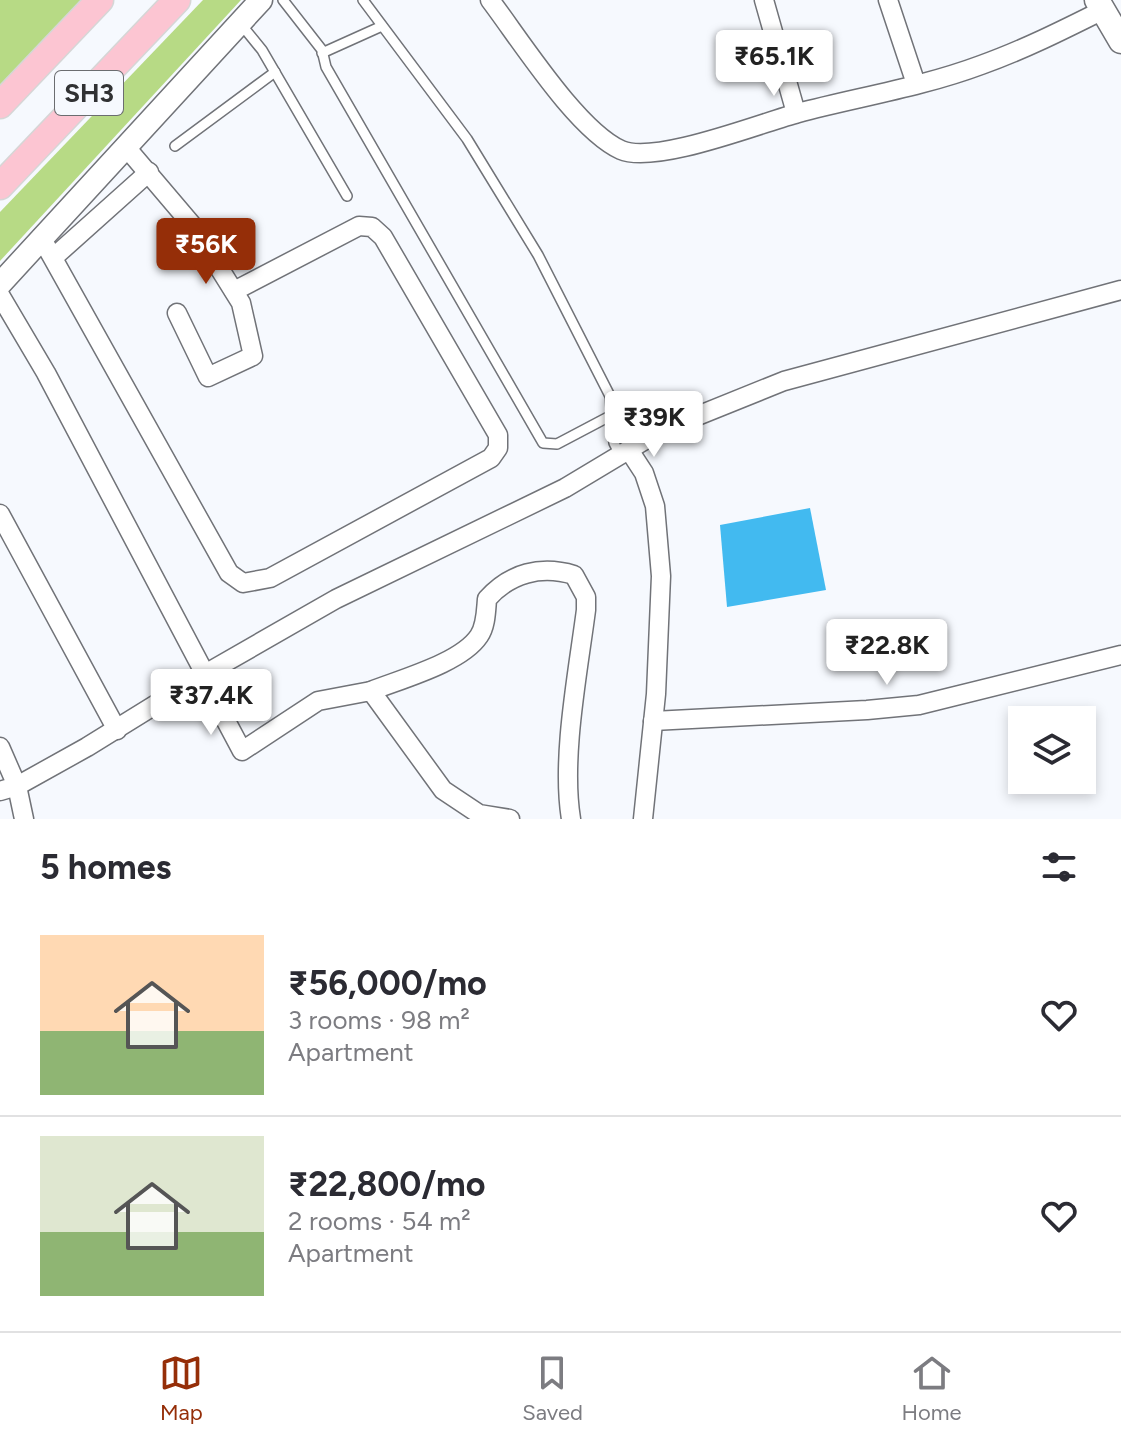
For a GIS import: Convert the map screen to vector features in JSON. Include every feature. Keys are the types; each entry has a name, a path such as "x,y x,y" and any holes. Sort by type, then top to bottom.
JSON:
{"main road":[{"name":"SH3","path":"0,105 100,0"},
{"name":"SH3","path":"0,186 177,0"},
{"path":"1100,5 1121,41"}],"street":[{"path":"0,284 261,0"},
{"path":"490,0 570,106 601,139 625,152 659,151 703,142 796,113 978,66 1030,46 1100,5"},
{"path":"764,0 796,113"},
{"path":"888,0 916,84"},
{"path":"125,146 193,226 234,291 241,303 253,356 208,377 177,313"},
{"path":"54,257 149,172"},
{"path":"41,237 229,573 243,583 270,578 491,458 498,448 498,435 383,237 372,227 359,226 234,291"},
{"path":"9,788 117,730 205,674 336,599 565,488 660,431 784,381 1121,290"},
{"path":"0,295 53,386 205,674"},
{"path":"624,452 644,473 655,506 661,576 653,721 643,819"},
{"path":"0,514 117,730"},
{"path":"217,704 242,751 318,701 371,691 458,655 479,637 485,623 487,599 511,579 543,569 574,575 586,597 586,610 567,796 571,819"},
{"path":"653,721 919,705 1121,655"},
{"path":"371,691 443,790 479,814 510,819"},
{"path":"0,747 9,788 24,819"}],"lane":[{"path":"283,0 313,37 326,67 543,443 557,444 612,415"},
{"path":"363,0 467,139 538,255 610,396 614,443 624,452"},
{"path":"240,23 262,50 347,196"},
{"path":"322,53 382,26"},
{"path":"175,146 275,72"}],"green space":[{"path":"0,0 83,0 0,87"},
{"path":"203,0 241,0 0,261 0,212"}],"water":[{"path":"810,508 826,590 727,607 720,525"}]}
